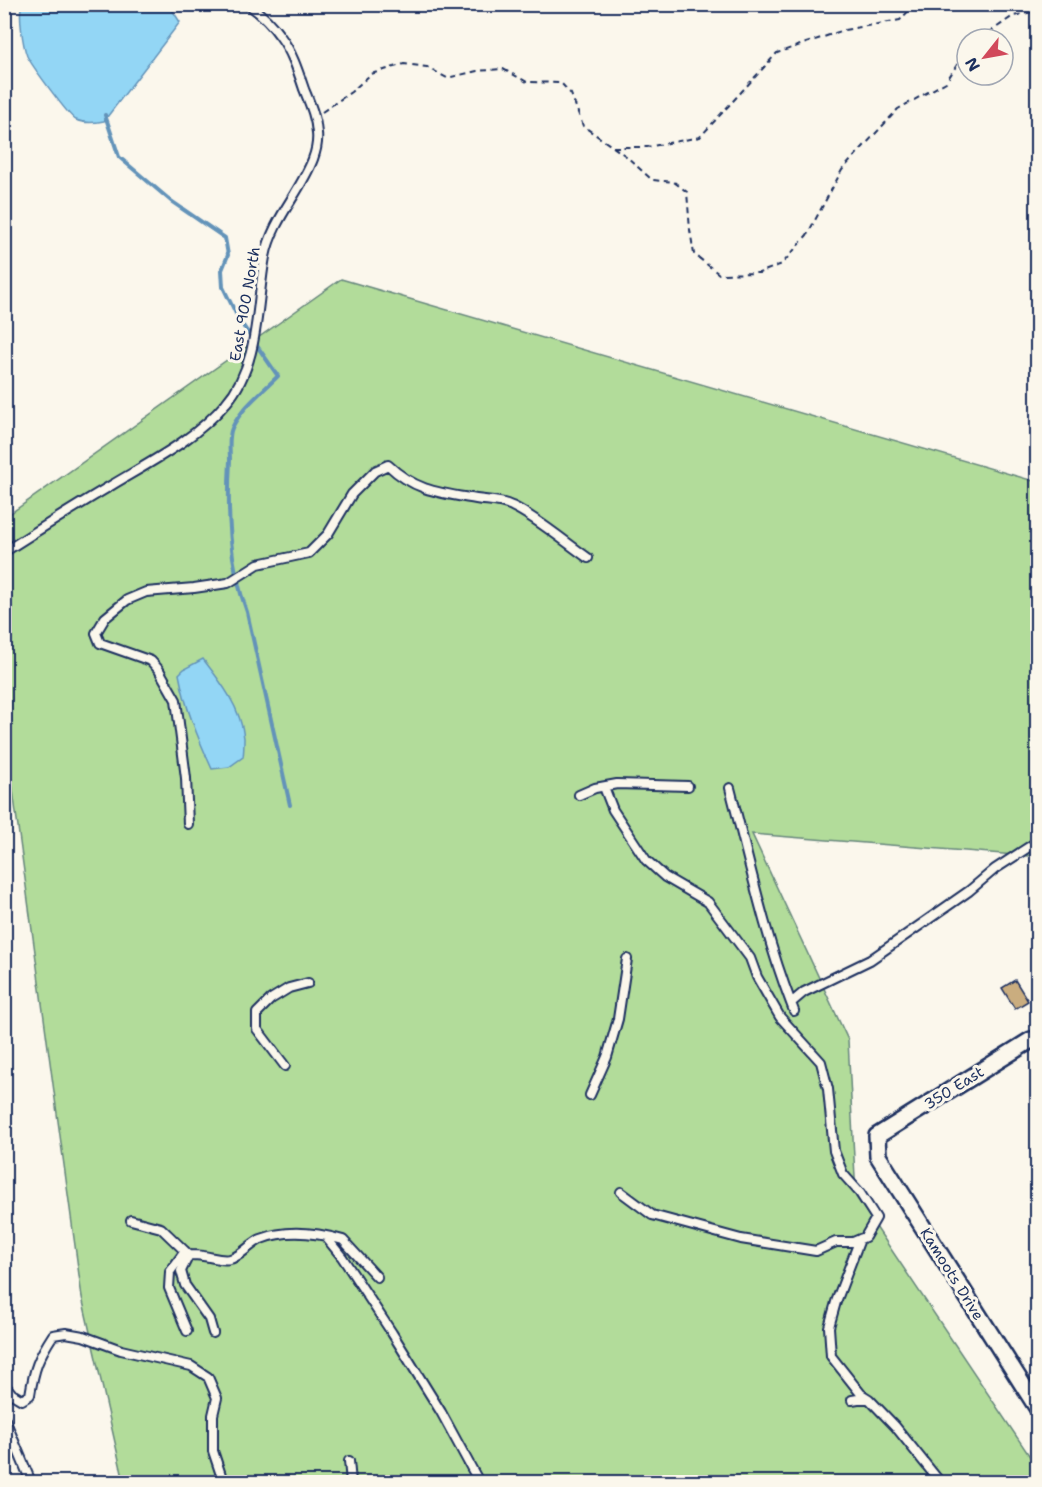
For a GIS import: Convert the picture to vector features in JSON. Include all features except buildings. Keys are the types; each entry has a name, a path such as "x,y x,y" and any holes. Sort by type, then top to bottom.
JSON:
{"street":[{"name":"350 East","path":"877,1136 1034,1041"},
{"name":"Kamoots Drive","path":"877,1136 878,1156 1038,1409"}],"lane":[{"name":"East 900 North","path":"4,552 172,449 210,421 240,385 247,371 270,239 313,160 317,144 315,118 291,54 269,21 248,4"},
{"path":"188,824 186,778 176,700 164,677 151,661 100,643 96,633 105,618 127,600 146,592 228,583 258,564 309,553 328,534 352,494 375,471 388,465 398,475 424,489 500,501 513,506 588,558"},
{"path":"579,795 594,788 617,784 688,786"},
{"path":"604,787 613,810 646,860 664,877 708,902 750,958 757,977 780,1017 821,1062 828,1089 834,1151 843,1174 860,1193 876,1218 865,1237 853,1242 837,1242 816,1251 741,1239 652,1215 621,1192"},
{"path":"730,788 768,932 794,1011"},
{"path":"791,1002 804,993 870,960 1038,841"},
{"path":"590,1095 607,1057 618,1019 627,959"},
{"path":"285,1066 257,1029 257,1013 271,999 289,988 308,983"},
{"path":"131,1220 161,1228 187,1253 224,1260 233,1259 260,1240 282,1234 307,1234 343,1240 377,1277"},
{"path":"325,1236 342,1257 392,1333 441,1412 480,1482"},
{"path":"860,1239 836,1302 830,1327 831,1356 861,1394 895,1426 940,1482"},
{"path":"187,1253 170,1272 169,1288 187,1331"},
{"path":"187,1253 181,1271 185,1285 209,1319 213,1333"},
{"path":"4,1384 12,1394 22,1400 30,1395 35,1367 43,1350 53,1335 66,1333 83,1336 121,1350 191,1366 208,1377 217,1398 213,1415 213,1451 221,1475"},
{"path":"852,1400 869,1400"},
{"path":"4,1417 31,1482"},
{"path":"349,1461 351,1482"}],"path":[{"path":"613,147 647,147 700,137 777,53 844,30 900,20 915,4"},
{"path":"996,27 1013,15 1038,11"},
{"path":"315,118 372,74 405,64 427,67 447,78 477,71 502,69 527,82 561,83 571,94 583,126 626,156 652,180 674,182 687,192 694,254 719,274 759,273 782,264 807,235 842,170 898,109 946,82 955,68"}],"green space":[{"path":"341,279 1037,482 1037,852 1028,856 752,834 848,1040 856,1197 1037,1467 1037,1482 124,1482 82,1297 5,732 4,518"}],"water":[{"path":"22,4 169,5 180,22 104,121 86,123 72,117 27,56 22,30"},
{"path":"203,659 229,696 242,727 243,757 229,767 212,769 192,722 179,674"}],"waterway":[{"path":"105,115 119,157 171,201 225,238 228,255 222,270 223,287 239,320 278,376 247,407 232,428 229,444 229,518 236,575 247,612 290,805"}]}
